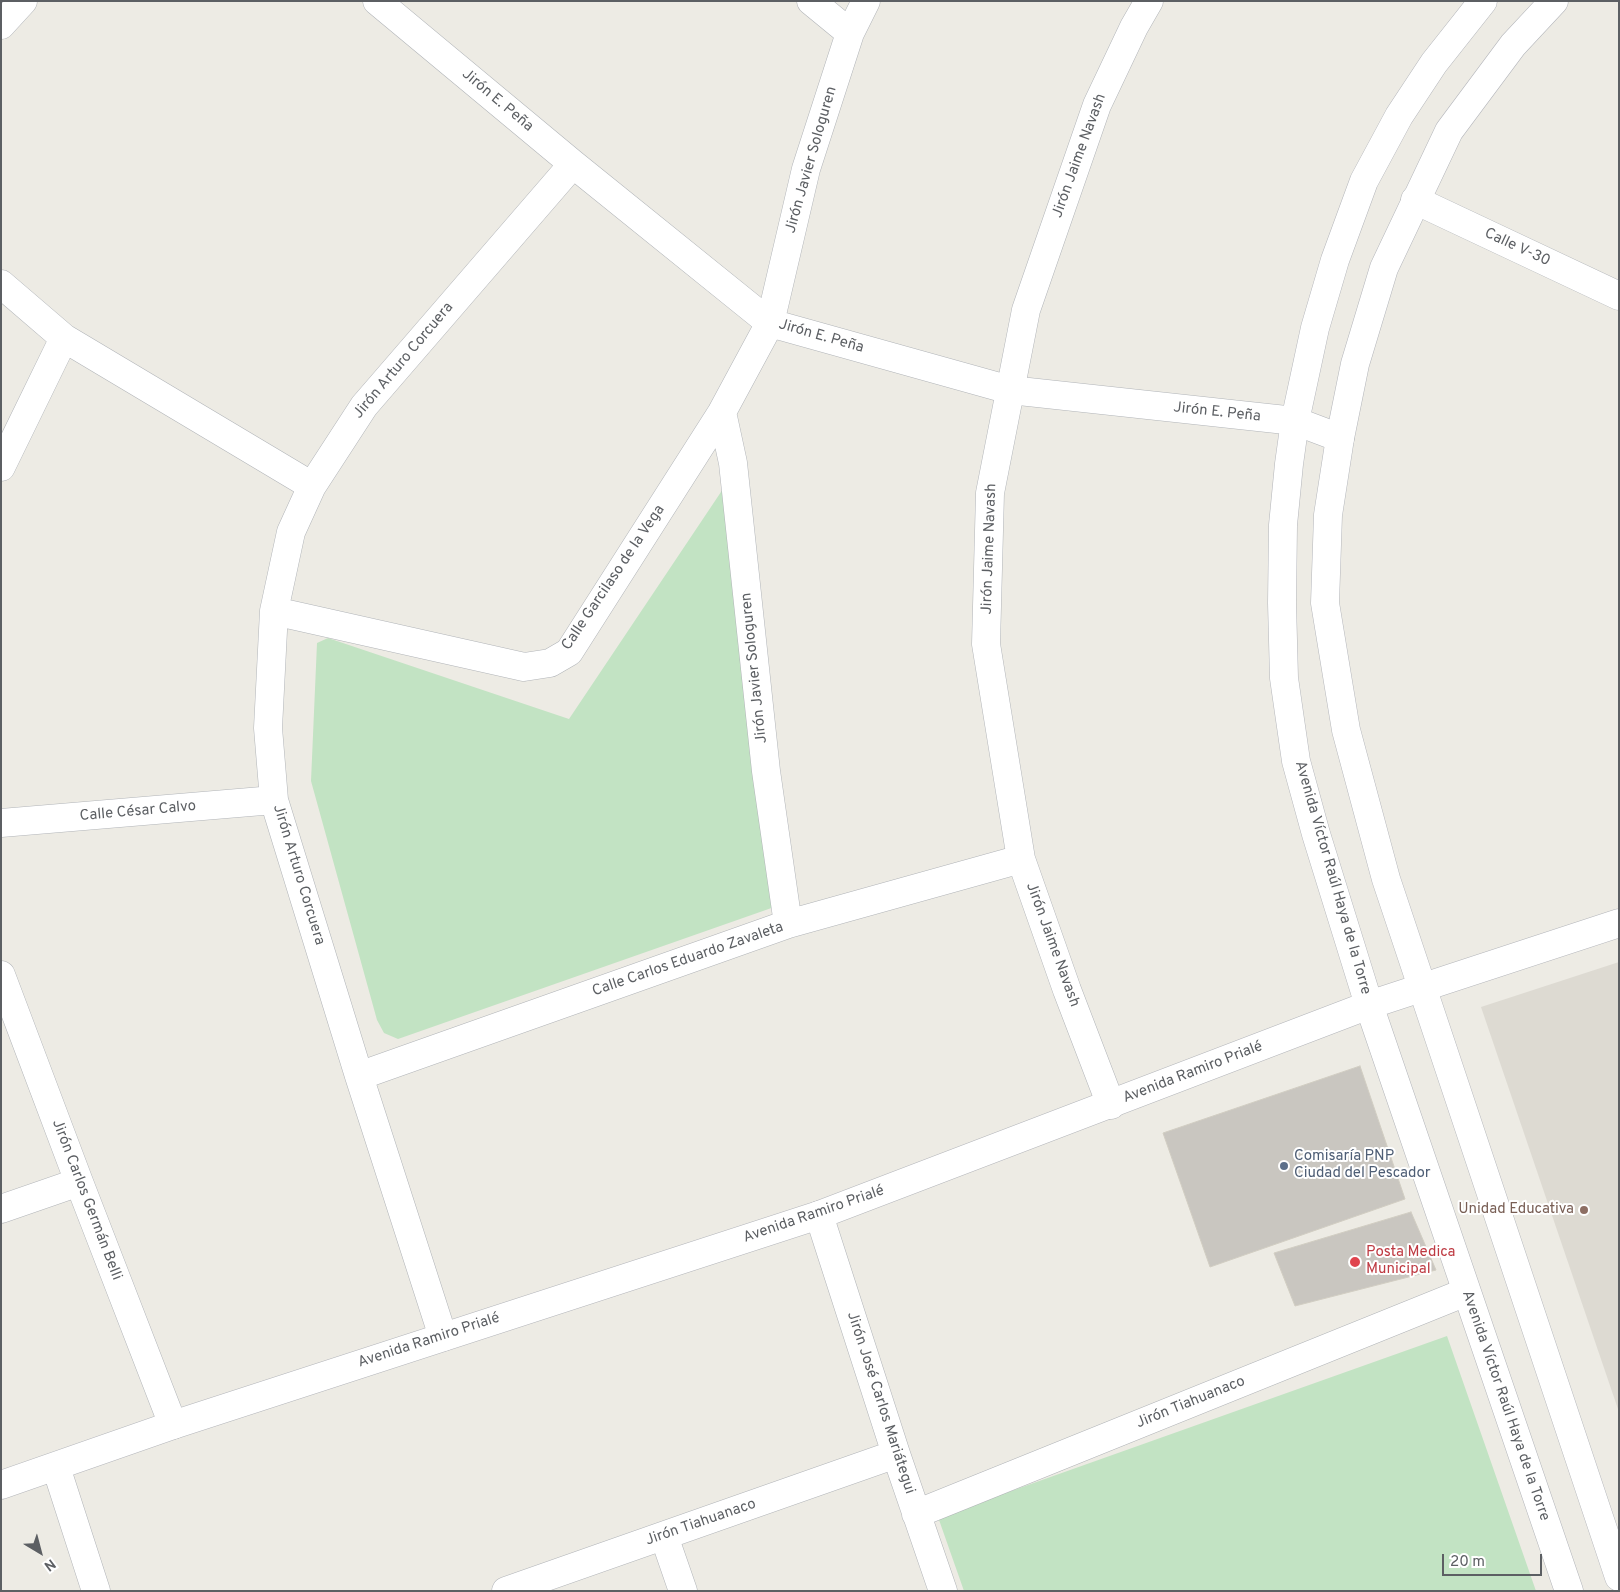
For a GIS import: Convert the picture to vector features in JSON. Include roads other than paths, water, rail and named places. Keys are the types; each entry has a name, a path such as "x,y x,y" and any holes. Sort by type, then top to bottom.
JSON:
{"street":[{"path":"1,25 23,1"},
{"name":"Jirón E. Peña","path":"377,1 770,323 1010,390 1295,421 1340,438"},
{"path":"811,1 850,33"},
{"name":"Jirón Javier Sologuren","path":"770,323 806,169 850,33 866,1"},
{"name":"Jirón Jaime Navash","path":"1111,1105 1067,990 1021,858 986,644 990,493 1026,310 1097,105 1134,27 1149,1"},
{"name":"Avenida Víctor Raúl Haya de la Torre","path":"1483,1 1434,63 1398,116 1364,181 1335,260 1316,328 1295,421 1289,464 1283,526 1282,603 1284,678 1296,761 1316,834 1369,1005 1568,1591"},
{"path":"1554,1 1513,45 1449,131 1384,268 1355,364 1340,438 1328,515 1325,603 1346,730 1386,880 1619,1577"},
{"name":"Jirón Arturo Corcuera","path":"443,1337 359,1076 274,800 268,728 274,611 291,532 312,486 364,406 574,164"},
{"name":"Calle V-30","path":"1415,200 1619,296"},
{"path":"1,284 64,338 312,486"},
{"name":"Calle Garcilaso de la Vega","path":"274,611 524,667 550,663 569,652 722,412 770,323"},
{"path":"1,467 64,338"},
{"name":"Jirón Javier Sologuren","path":"722,412 733,464 766,771 788,924"},
{"name":"Calle César Calvo","path":"1,824 274,800"},
{"name":"Calle Carlos Eduardo Zavaleta","path":"359,1076 788,924 1021,858"},
{"name":"Avenida Ramiro Prialé","path":"1,1485 173,1425 819,1215 1369,1005 1619,923"},
{"name":"Jirón Carlos Germán Belli","path":"1,975 173,1425"},
{"path":"1,1209 79,1182"},
{"name":"Jirón José Carlos Mariátegui","path":"819,1215 896,1454 944,1591"},
{"name":"Jirón Tiahuanaco","path":"916,1514 1466,1292"},
{"name":"Jirón Tiahuanaco","path":"506,1591 896,1454"},
{"path":"56,1467 96,1591"},
{"path":"664,1536 682,1591"}],"place":[{"name":"Comisaría PNP Ciudad del Pescador","path":"1284,1166"},
{"name":"Unidad Educativa","path":"1584,1210"},
{"name":"Posta Medica Municipal","path":"1355,1262"}]}
